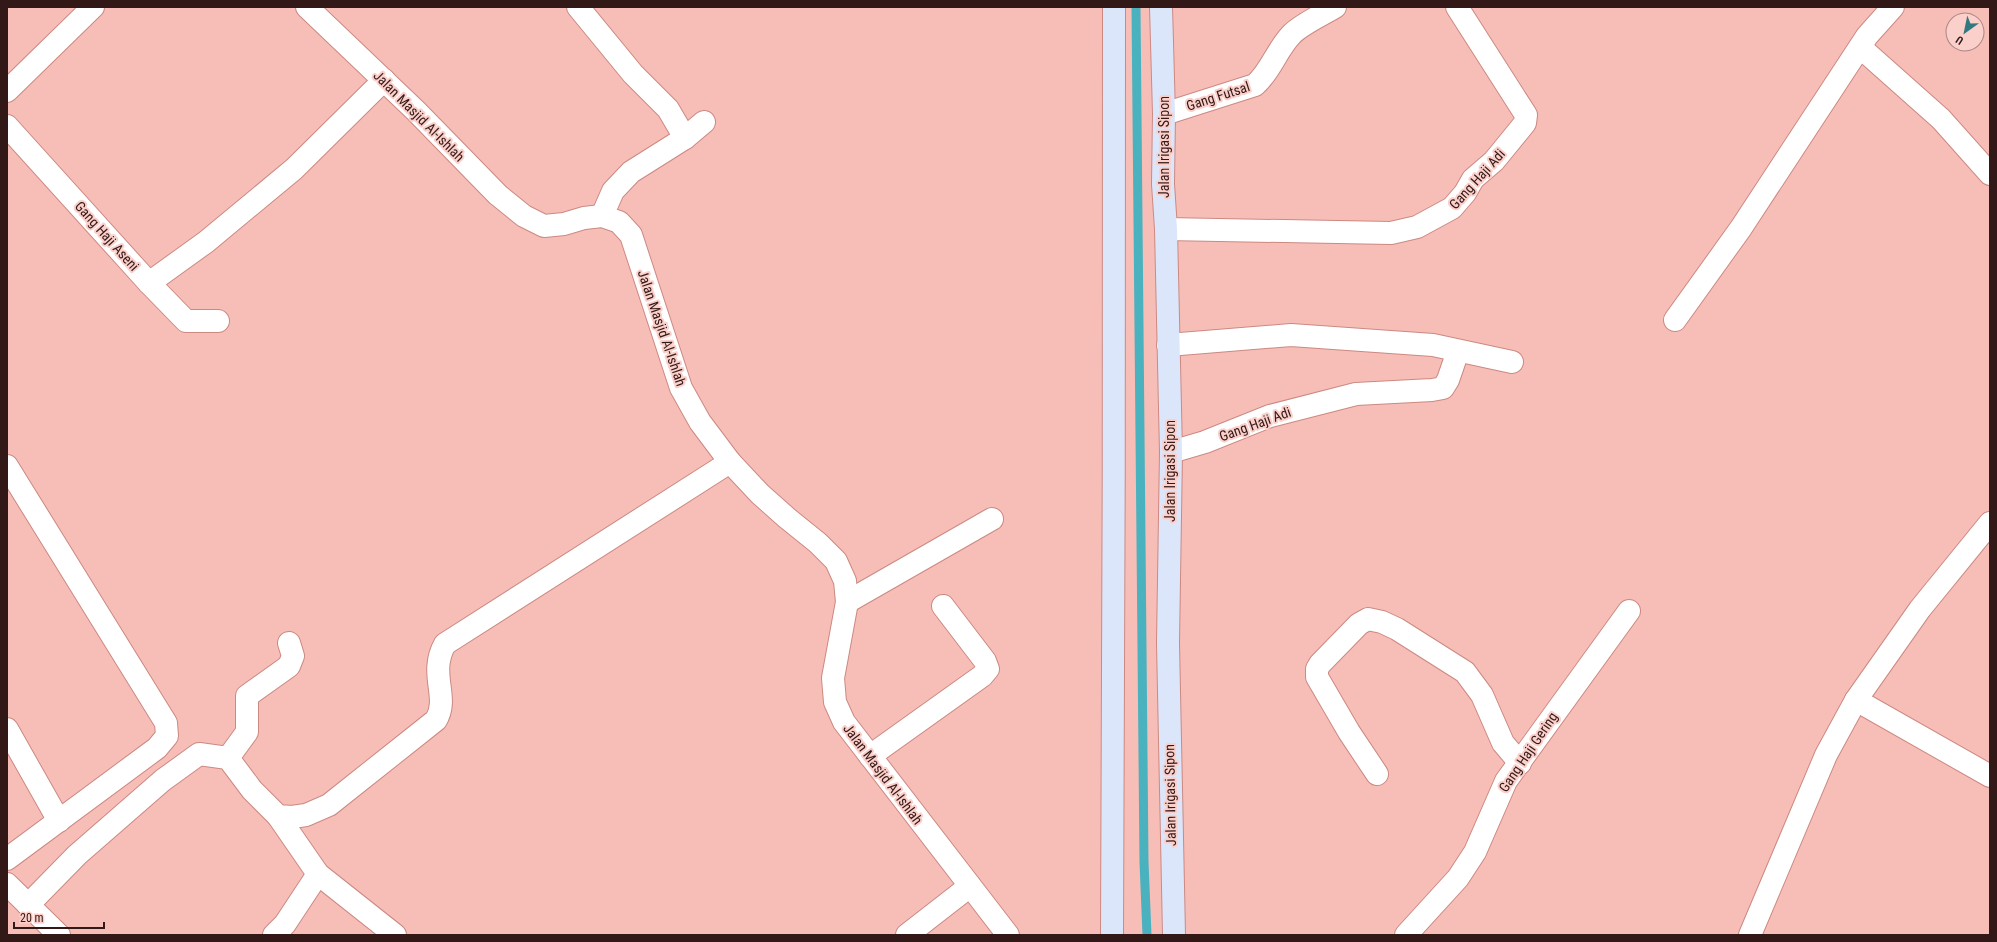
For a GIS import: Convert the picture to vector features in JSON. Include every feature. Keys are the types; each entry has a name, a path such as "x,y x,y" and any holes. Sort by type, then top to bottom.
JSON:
{"street":[{"path":"7,91 92,7"},
{"name":"Jalan Masjid Al-Ishlah","path":"307,7 384,80 498,195 524,216 544,226 564,224 584,218 602,216 618,222 631,235 681,388 700,422 730,462 760,494 818,543 836,561 845,581 847,602 833,678 835,702 844,722 1008,935"},
{"path":"578,7 633,74 668,109 685,138"},
{"path":"1112,935 1112,630 1115,226 1114,7"},
{"name":"Jalan Irigasi Sipon","path":"1161,7 1164,114 1163,184 1166,230 1171,452 1168,643 1174,935"},
{"name":"Gang Futsal","path":"1164,114 1255,85 1265,76 1279,51 1291,35 1335,7"},
{"name":"Gang Haji Adi","path":"1166,230 1391,232 1417,226 1452,208 1465,193 1472,179 1494,161 1526,123 1526,115 1458,7"},
{"path":"1675,320 1741,228 1867,36 1893,7"},
{"path":"1860,47 1941,119 1990,174"},
{"path":"149,283 206,242 294,169 384,80"},
{"path":"602,216 613,191 631,172 685,138 704,122"},
{"name":"Gang Haji Aseni","path":"7,126 149,283 186,321 218,321"},
{"path":"1168,345 1291,335 1432,345 1512,362"},
{"name":"Gang Haji Adi","path":"1171,452 1205,442 1270,416 1356,394 1432,390 1443,388 1448,380 1458,351"},
{"path":"278,816 292,817 306,815 329,805 436,720 441,712 442,703 437,682 438,659 444,644 730,462"},
{"path":"7,466 166,723 167,736 158,748 7,859"},
{"path":"847,602 992,519"},
{"path":"1750,935 1826,755 1856,700 1920,609 1990,523"},
{"path":"870,756 982,676 988,669 985,661 943,606"},
{"name":"Gang Haji Gering","path":"1406,935 1458,878 1475,852 1506,781 1630,612"},
{"path":"1377,774 1349,732 1317,677 1317,669 1323,660 1359,624 1368,619 1382,622 1397,629 1465,672 1482,695 1503,743 1520,763"},
{"path":"228,758 247,732 247,696 289,666 293,656 289,643"},
{"path":"1856,700 1990,776"},
{"path":"7,729 60,821"},
{"path":"28,905 77,855 163,780 192,758 199,754 205,754 228,758 252,790 278,816 318,874 394,935"},
{"path":"274,935 285,924 318,874"},
{"path":"7,884 59,935"},
{"path":"907,935 970,886"}],"waterway":[{"path":"1136,7 1144,862 1147,935"}]}
